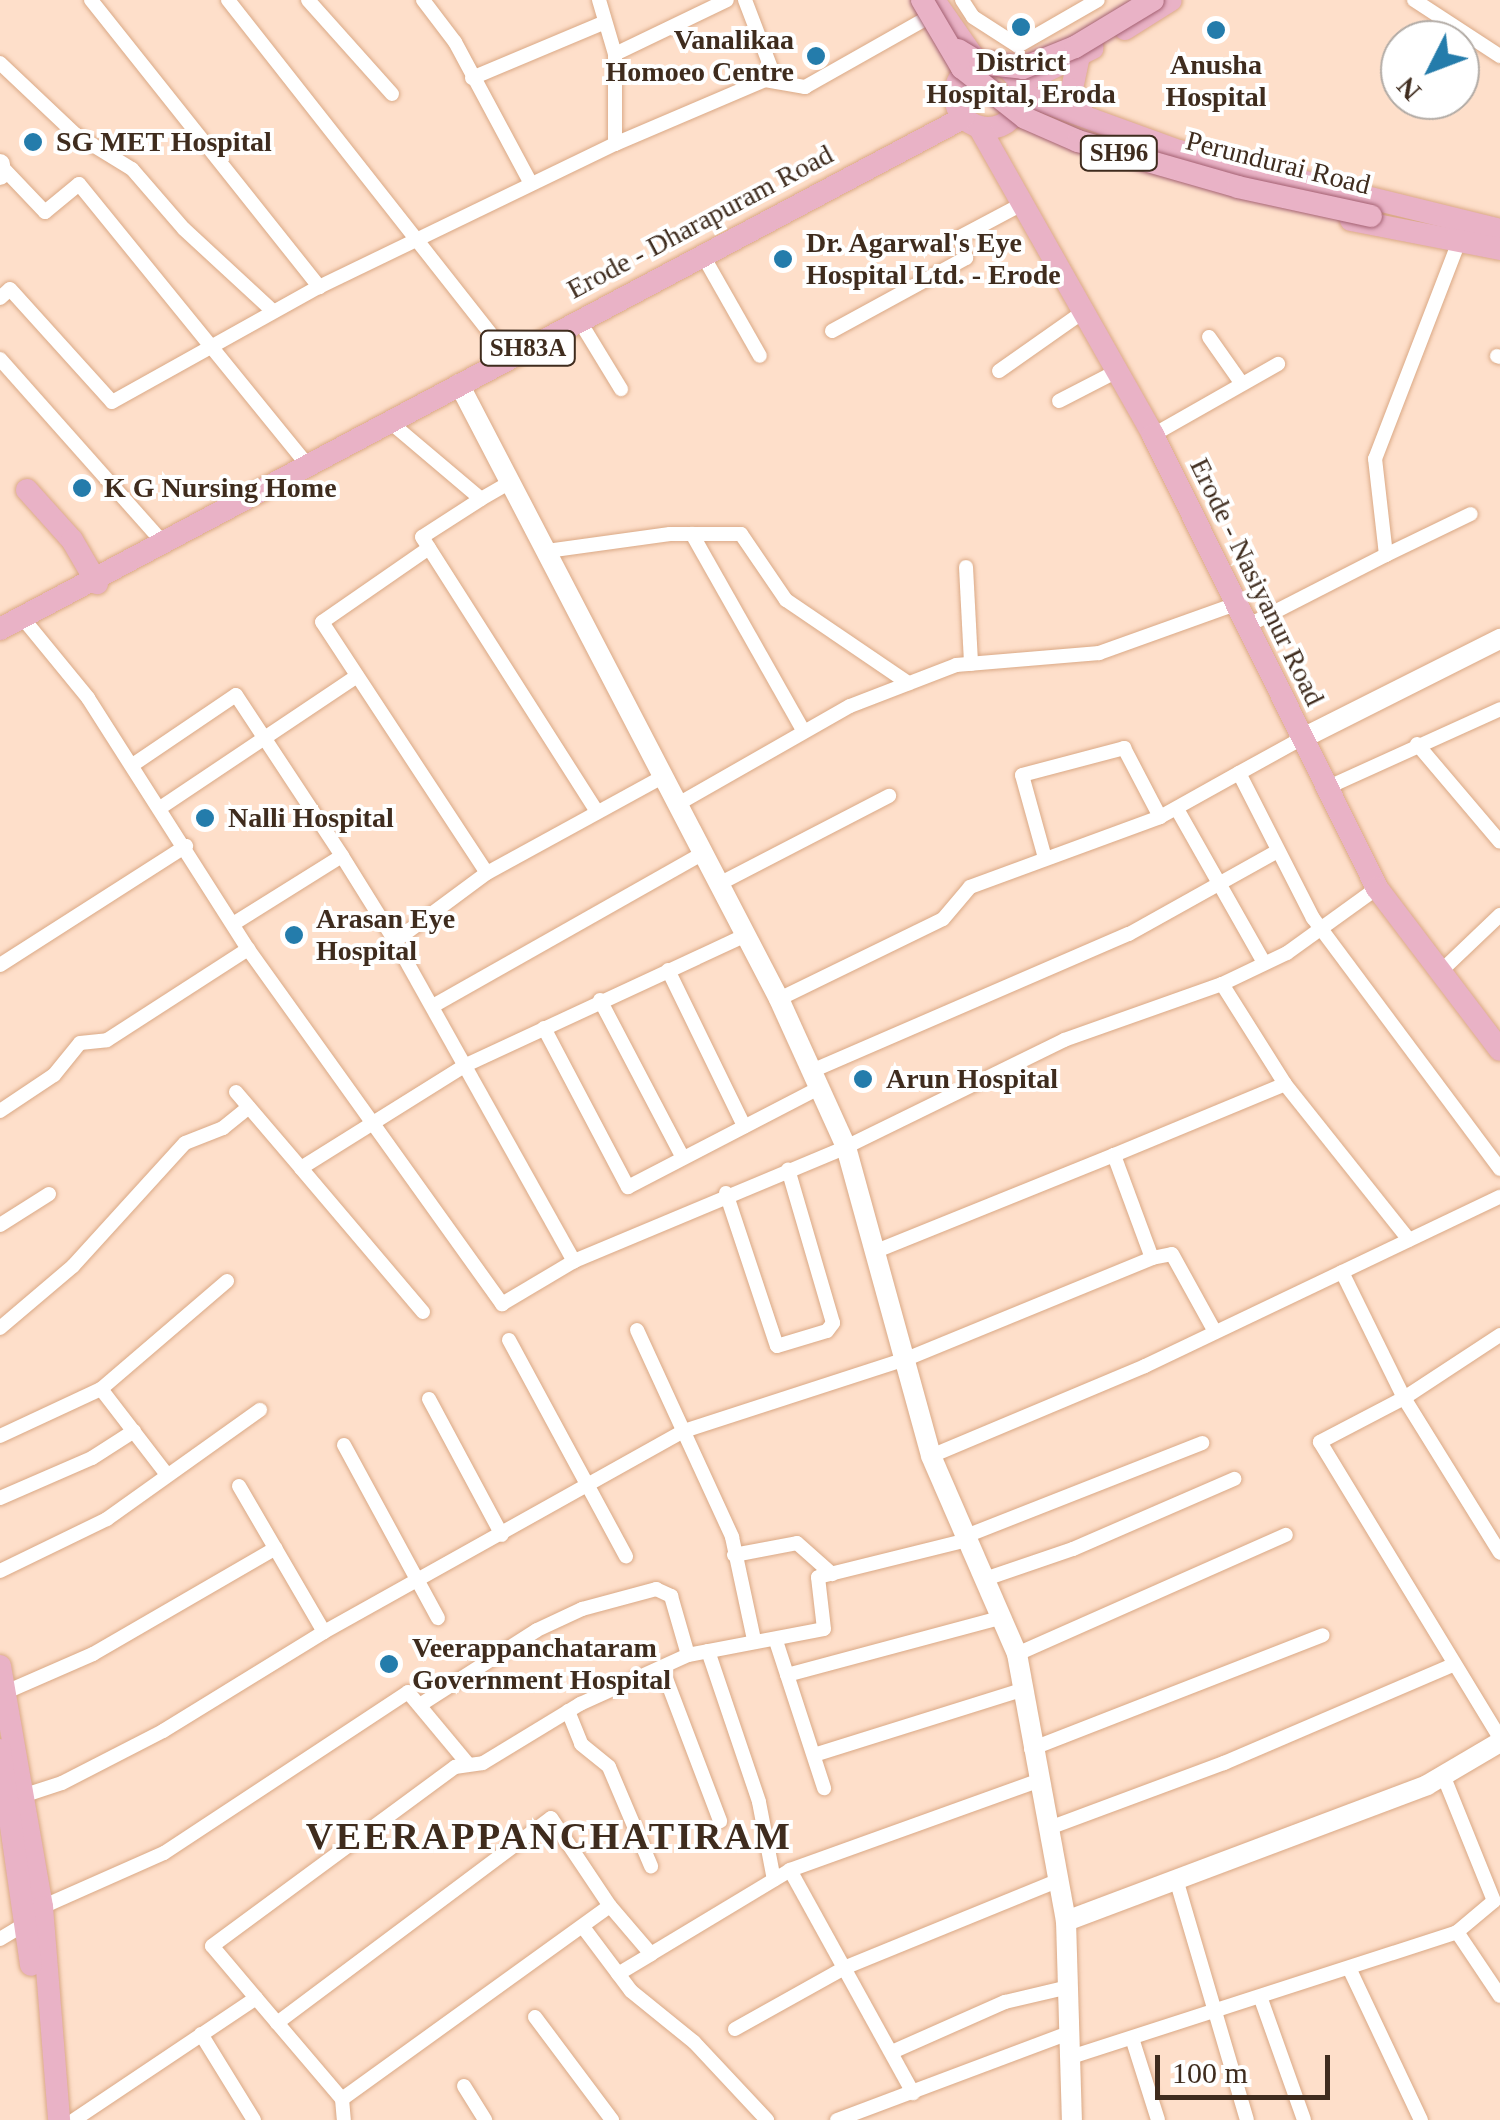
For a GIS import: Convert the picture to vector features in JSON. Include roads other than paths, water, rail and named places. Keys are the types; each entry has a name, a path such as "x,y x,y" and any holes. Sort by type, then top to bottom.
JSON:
{"main road":[{"path":"967,56 980,63 1024,68 1076,47 1154,0"},
{"path":"1171,0 1021,89 1013,117 1061,142 1286,208 1452,232 1500,230"},
{"path":"925,4 971,122"},
{"name":"Perundurai Road","path":"925,4 980,78 1045,121 1240,179 1452,232"},
{"name":"Perundurai Road","path":"925,4 962,68 1024,118 1238,188 1372,212"},
{"path":"957,81 967,56"},
{"path":"967,56 1006,66 1021,89 1179,151 1500,248"},
{"path":"1078,56 1072,89 1082,111"},
{"name":"Erode - Dharapuram Road","path":"0,641 26,621 702,254 971,122 1000,126 1013,117"},
{"name":"Erode - Nasiyanur Road","path":"971,122 1153,435 1299,740 1377,888 1438,974 1500,1050"},
{"path":"26,490 72,540 96,583"},
{"name":"Erode - Dharapuram Road","path":"0,630 26,621"},
{"path":"0,1666 6,1692 12,1800"},
{"path":"0,1750 35,1915 59,2120"},
{"path":"35,1915 44,2120"}],"street":[{"path":"92,0 318,287"},
{"path":"228,0 421,237 510,358"},
{"path":"308,0 392,94"},
{"path":"424,0 531,184"},
{"path":"599,0 615,54 615,144"},
{"path":"615,54 727,0"},
{"path":"745,0 776,82"},
{"path":"962,0 973,16 1018,46 1098,0"},
{"path":"1414,0 1500,56"},
{"path":"0,298 10,288 112,402 318,287 615,144 766,80 805,87 925,4"},
{"path":"472,78 605,22"},
{"path":"0,63 75,134 132,169 184,228 273,311"},
{"path":"2,170 45,212 79,184 310,468"},
{"path":"832,330 966,258 960,237 1022,204"},
{"path":"1386,556 1375,460 1452,232"},
{"path":"702,254 760,356"},
{"path":"999,371 1083,312"},
{"path":"579,320 621,389"},
{"path":"1208,337 1242,384"},
{"path":"0,359 165,545"},
{"path":"1153,435 1278,364"},
{"path":"1059,401 1117,371"},
{"path":"459,384 717,885 780,999 846,1146 931,1456 988,1578 1017,1654 1030,1749 1066,1921 1072,2120"},
{"path":"390,422 481,499"},
{"path":"509,483 422,537 597,812"},
{"path":"1246,626 1470,514"},
{"path":"547,551 692,534 742,534 786,600 908,682"},
{"path":"692,534 803,730"},
{"path":"429,548 322,622 487,873"},
{"path":"966,567 971,664"},
{"path":"678,804 803,730 908,682 971,664 1100,653 1236,604"},
{"path":"26,621 134,764 248,949 502,1304 574,1261 726,1193 846,1146 1064,1040 1222,984 1263,961 1287,953 1377,888"},
{"path":"780,999 943,919 970,887 1178,809 1299,740 1500,639"},
{"path":"160,808 357,676"},
{"path":"134,764 236,695 342,856 433,1006 574,1261"},
{"path":"1324,789 1500,710"},
{"path":"1417,744 1500,842"},
{"path":"1044,858 1022,776 1124,748 1160,817"},
{"path":"1239,773 1276,852 1320,926 1500,1168"},
{"path":"394,941 487,873 664,776"},
{"path":"717,885 889,796"},
{"path":"1178,809 1216,888 1263,961"},
{"path":"0,965 186,846"},
{"path":"544,1028 628,1187 744,1126 818,1079 1129,934 1276,852"},
{"path":"433,1006 702,854"},
{"path":"233,924 342,856"},
{"path":"1438,974 1500,916"},
{"path":"1488,926 1500,940"},
{"path":"302,1168 466,1065 744,936"},
{"path":"0,1111 54,1076 80,1043 106,1040 248,949"},
{"path":"668,970 744,1126"},
{"path":"1222,984 1285,1084 1410,1240"},
{"path":"600,1000 682,1158"},
{"path":"876,1251 1285,1084"},
{"path":"236,1092 423,1312"},
{"path":"0,1328 73,1266 184,1144 223,1128 248,1108"},
{"path":"1114,1154 1152,1258"},
{"path":"726,1193 778,1346 827,1331 833,1324 788,1169"},
{"path":"0,1224 48,1194"},
{"path":"931,1456 1216,1332 1500,1197"},
{"path":"12,1800 163,1731 324,1632 684,1430 906,1359 1152,1258 1172,1254 1216,1332"},
{"path":"1342,1272 1404,1398 1500,1553"},
{"path":"0,1436 102,1388 227,1281"},
{"path":"637,1330 684,1430 734,1555 754,1640"},
{"path":"1066,1921 1444,1777 1500,1740 1450,1666 1320,1442 1404,1398 1500,1335"},
{"path":"510,1340 626,1556"},
{"path":"102,1388 165,1472"},
{"path":"429,1399 502,1535"},
{"path":"0,1571 107,1518 165,1472 260,1410"},
{"path":"0,1498 92,1458 134,1431"},
{"path":"344,2120 342,2100 212,1946 455,1767 484,1763 568,1711 688,1655 824,1629 818,1577 967,1538 1202,1443"},
{"path":"344,1445 438,1618"},
{"path":"988,1578 1073,1550 1234,1479"},
{"path":"239,1486 324,1632"},
{"path":"1017,1654 1286,1535"},
{"path":"734,1555 797,1543 832,1574"},
{"path":"6,1692 93,1654 276,1548"},
{"path":"423,1704 537,1630 582,1609 656,1589 670,1596 688,1655"},
{"path":"787,1675 1003,1617"},
{"path":"1030,1749 1323,1635"},
{"path":"776,1640 824,1788"},
{"path":"708,1651 759,1802 774,1880"},
{"path":"1049,1828 1450,1666"},
{"path":"662,1668 720,1821"},
{"path":"814,1756 1021,1690"},
{"path":"0,1940 35,1915 164,1854 404,1694 416,1694 468,1764"},
{"path":"568,1711 581,1744 609,1766 651,1866"},
{"path":"1072,2056 1262,1999 1457,1932 1494,1901 1444,1777"},
{"path":"618,1974 790,1870 1036,1781"},
{"path":"277,2024 551,1818 610,1906 650,1954"},
{"path":"790,1870 913,2093"},
{"path":"1176,1879 1247,2120"},
{"path":"735,2029 846,1967 1059,1880"},
{"path":"342,2100 610,1906"},
{"path":"583,1926 618,1974 767,2120"},
{"path":"1457,1932 1500,1996"},
{"path":"1350,1970 1421,2120"},
{"path":"892,2052 1004,2002 1069,1987"},
{"path":"74,2120 256,1998"},
{"path":"1262,1999 1304,2120"},
{"path":"535,2017 612,2120"},
{"path":"838,2120 864,2117 913,2093 1072,2032"},
{"path":"201,2034 254,2120"},
{"path":"1132,2038 1158,2120"},
{"path":"464,2086 485,2120"}],"place":[{"name":"District Hospital, Eroda","path":"1021,27"},
{"name":"Anusha Hospital","path":"1216,30"},
{"name":"Vanalikaa Homoeo Centre","path":"816,56"},
{"name":"SG MET Hospital","path":"33,142"},
{"name":"Dr. Agarwal's Eye Hospital Ltd. - Erode","path":"783,259"},
{"name":"K G Nursing Home","path":"82,488"},
{"name":"Nalli Hospital","path":"205,818"},
{"name":"Arasan Eye Hospital","path":"294,935"},
{"name":"Arun Hospital","path":"863,1079"},
{"name":"Veerappanchataram Government Hospital","path":"389,1664"}],"district":[{"name":"VEERAPPANCHATIRAM","path":"549,1837"}]}
